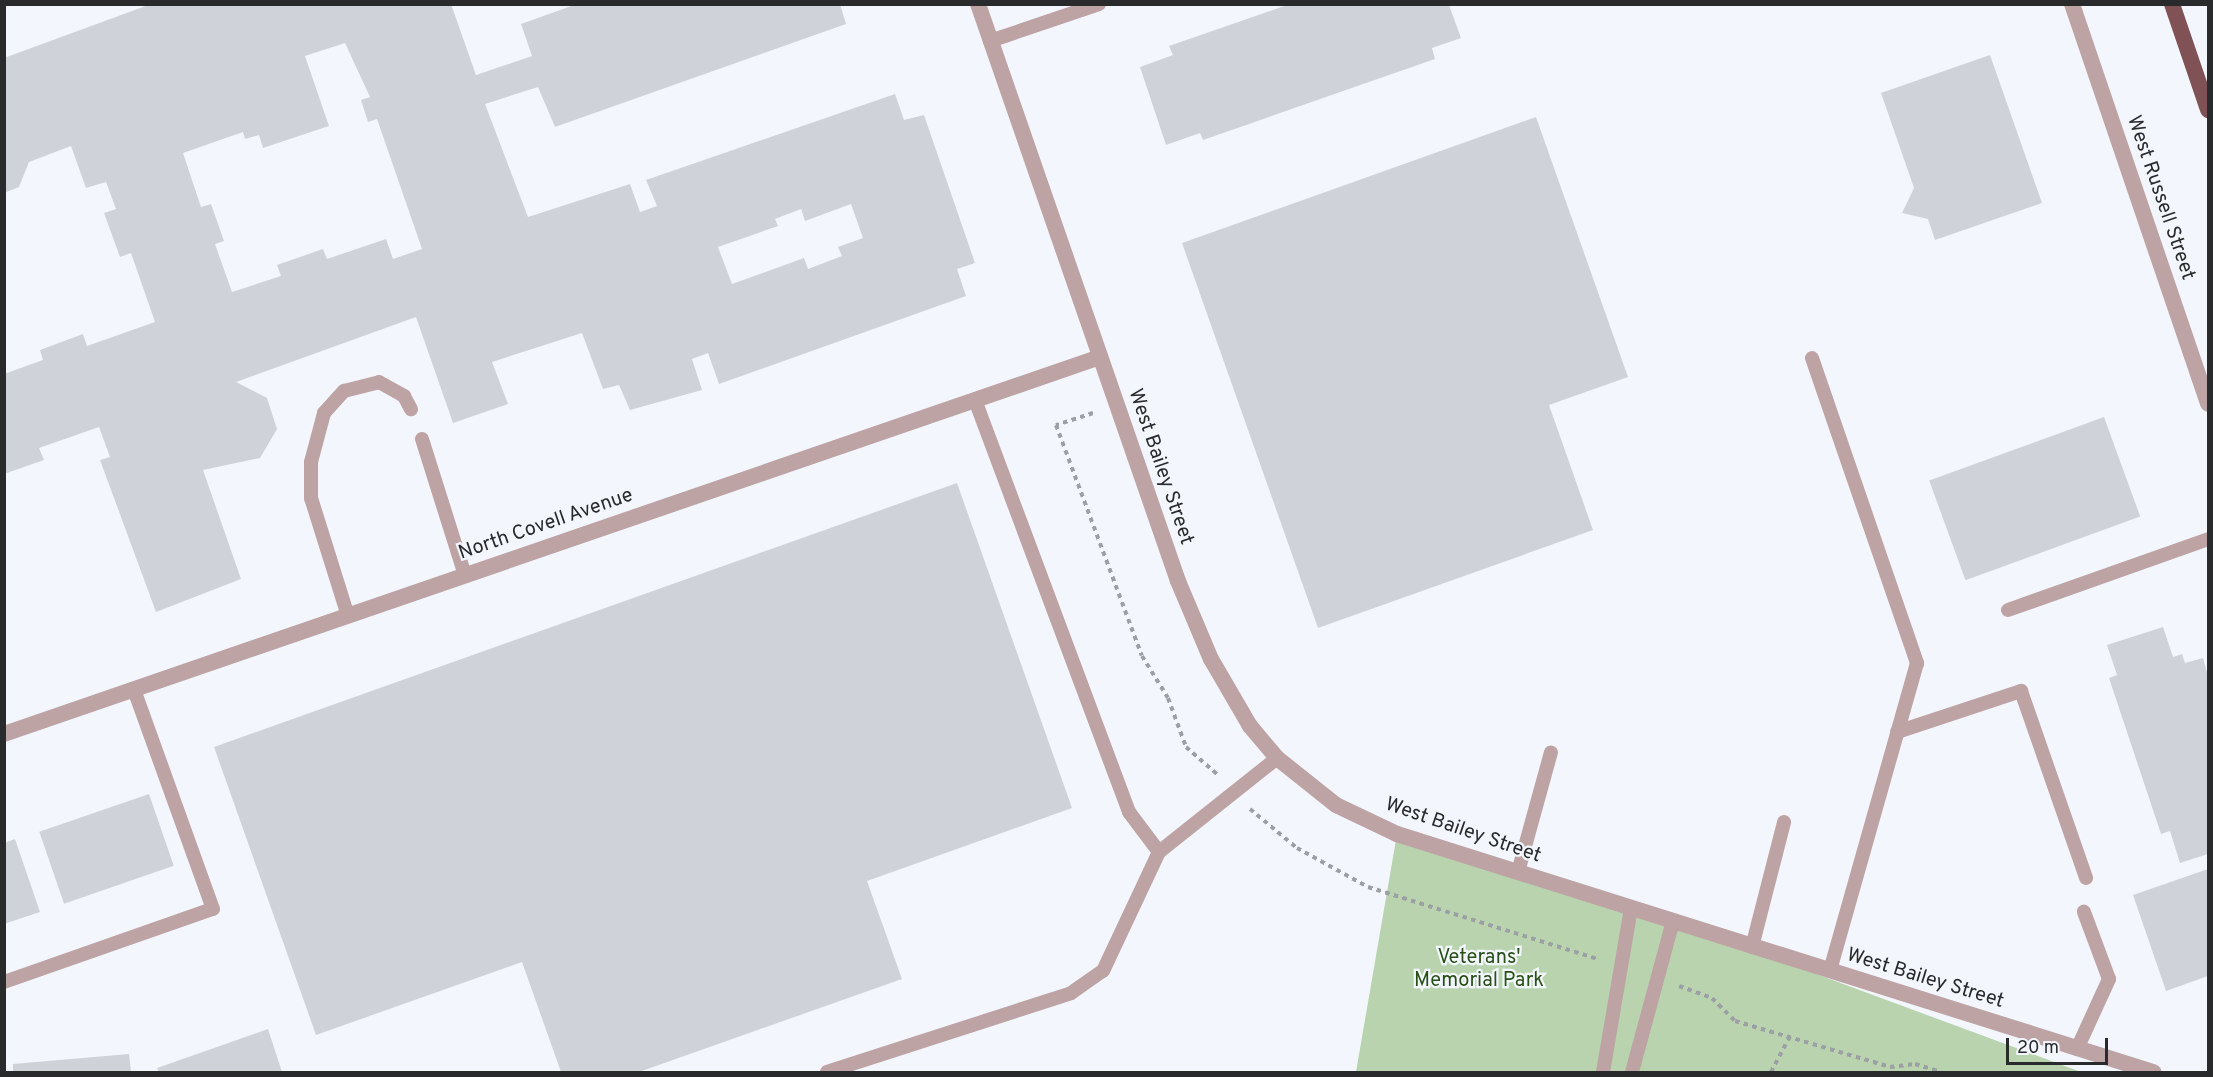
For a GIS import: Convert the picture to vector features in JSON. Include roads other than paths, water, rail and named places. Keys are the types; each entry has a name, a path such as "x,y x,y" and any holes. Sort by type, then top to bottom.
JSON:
{"highway":[{"path":"2172,4 2208,110"}],"street":[{"name":"West Bailey Street","path":"978,4 1164,546 1203,641 1250,726 1277,758 1346,810 1397,834 2152,1072"},
{"name":"West Russell Street","path":"2072,4 2208,404"},
{"name":"North Covell Avenue","path":"4,734 1100,357"}],"lane":[{"path":"990,41 1099,4"},
{"path":"1812,358 1917,663 1830,971"},
{"path":"348,616 310,498 311,462 324,413 344,391 379,382 404,396 411,409"},
{"path":"975,400 1129,812 1159,852"},
{"path":"422,439 465,575"},
{"path":"2008,610 2208,539"},
{"path":"4,982 213,909 134,689"},
{"path":"1898,732 2020,691 2086,878"},
{"path":"1518,872 1551,752"},
{"path":"827,1072 1071,993 1103,971 1159,852 1277,758"},
{"path":"1752,946 1784,822"},
{"path":"1603,1072 1631,908"},
{"path":"2077,1049 2109,979 2084,912"},
{"path":"1632,1072 1673,921"}],"park label":[{"name":"Veterans' Memorial Park","path":"1479,970"}]}
